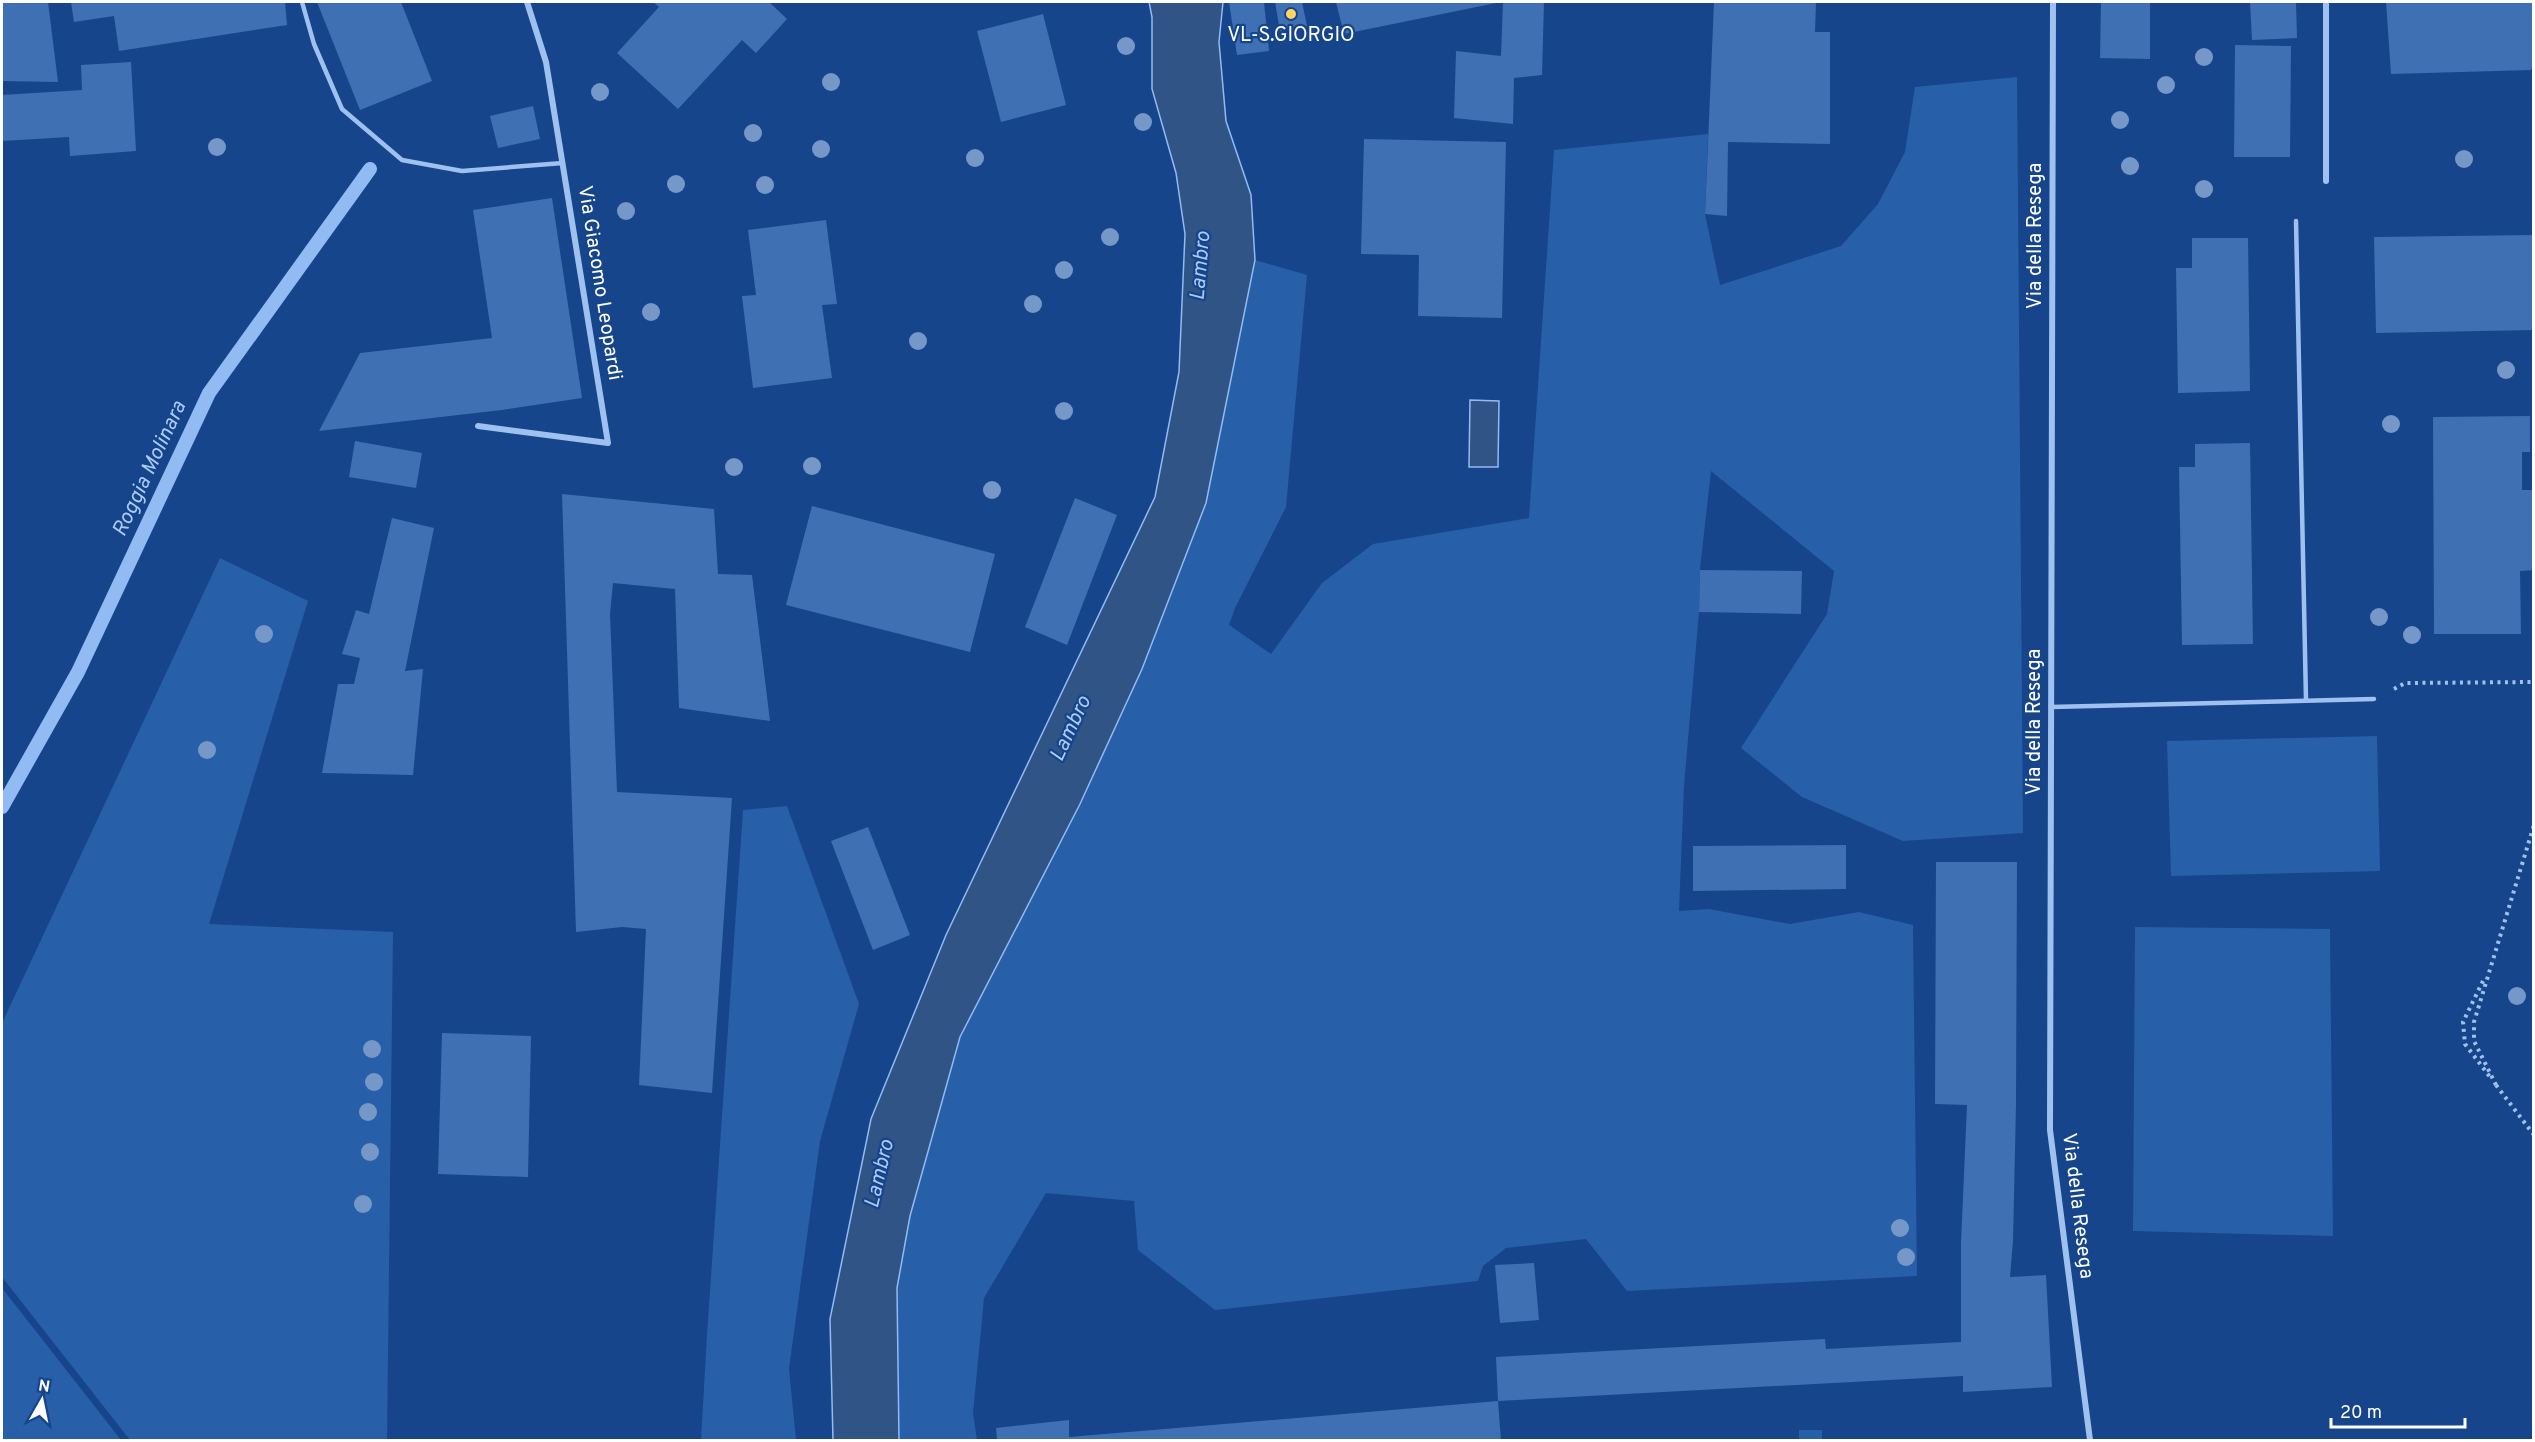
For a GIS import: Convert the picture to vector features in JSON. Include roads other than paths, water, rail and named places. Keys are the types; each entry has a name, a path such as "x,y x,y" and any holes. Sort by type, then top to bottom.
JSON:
{"street":[{"name":"Via Giacomo Leopardi","path":"478,426 608,443 546,62 527,2"},
{"name":"Via della Resega","path":"2053,2 2050,1130 2090,1440"},
{"path":"2326,2 2326,181"}],"lane":[{"path":"302,2 314,44 342,109 402,160 462,171 564,163"},
{"path":"2296,221 2306,700"},
{"path":"2051,707 2374,699"}],"water":[{"name":"Lambro","path":"1149,2 1223,2 1219,42 1226,121 1251,195 1255,260 1206,503 1142,669 1080,804 960,1037 910,1216 897,1288 899,1440 833,1440 830,1319 871,1119 946,935 1155,497 1179,372 1185,234 1176,173 1152,89 1152,17"},
{"path":"1470,400 1499,401 1498,467 1469,467"}],"waterway":[{"name":"Roggia Molinara","path":"2,807 78,672 209,393 370,169"}],"place":[{"name":"VL-S.GIORGIO","path":"1291,14"}]}
